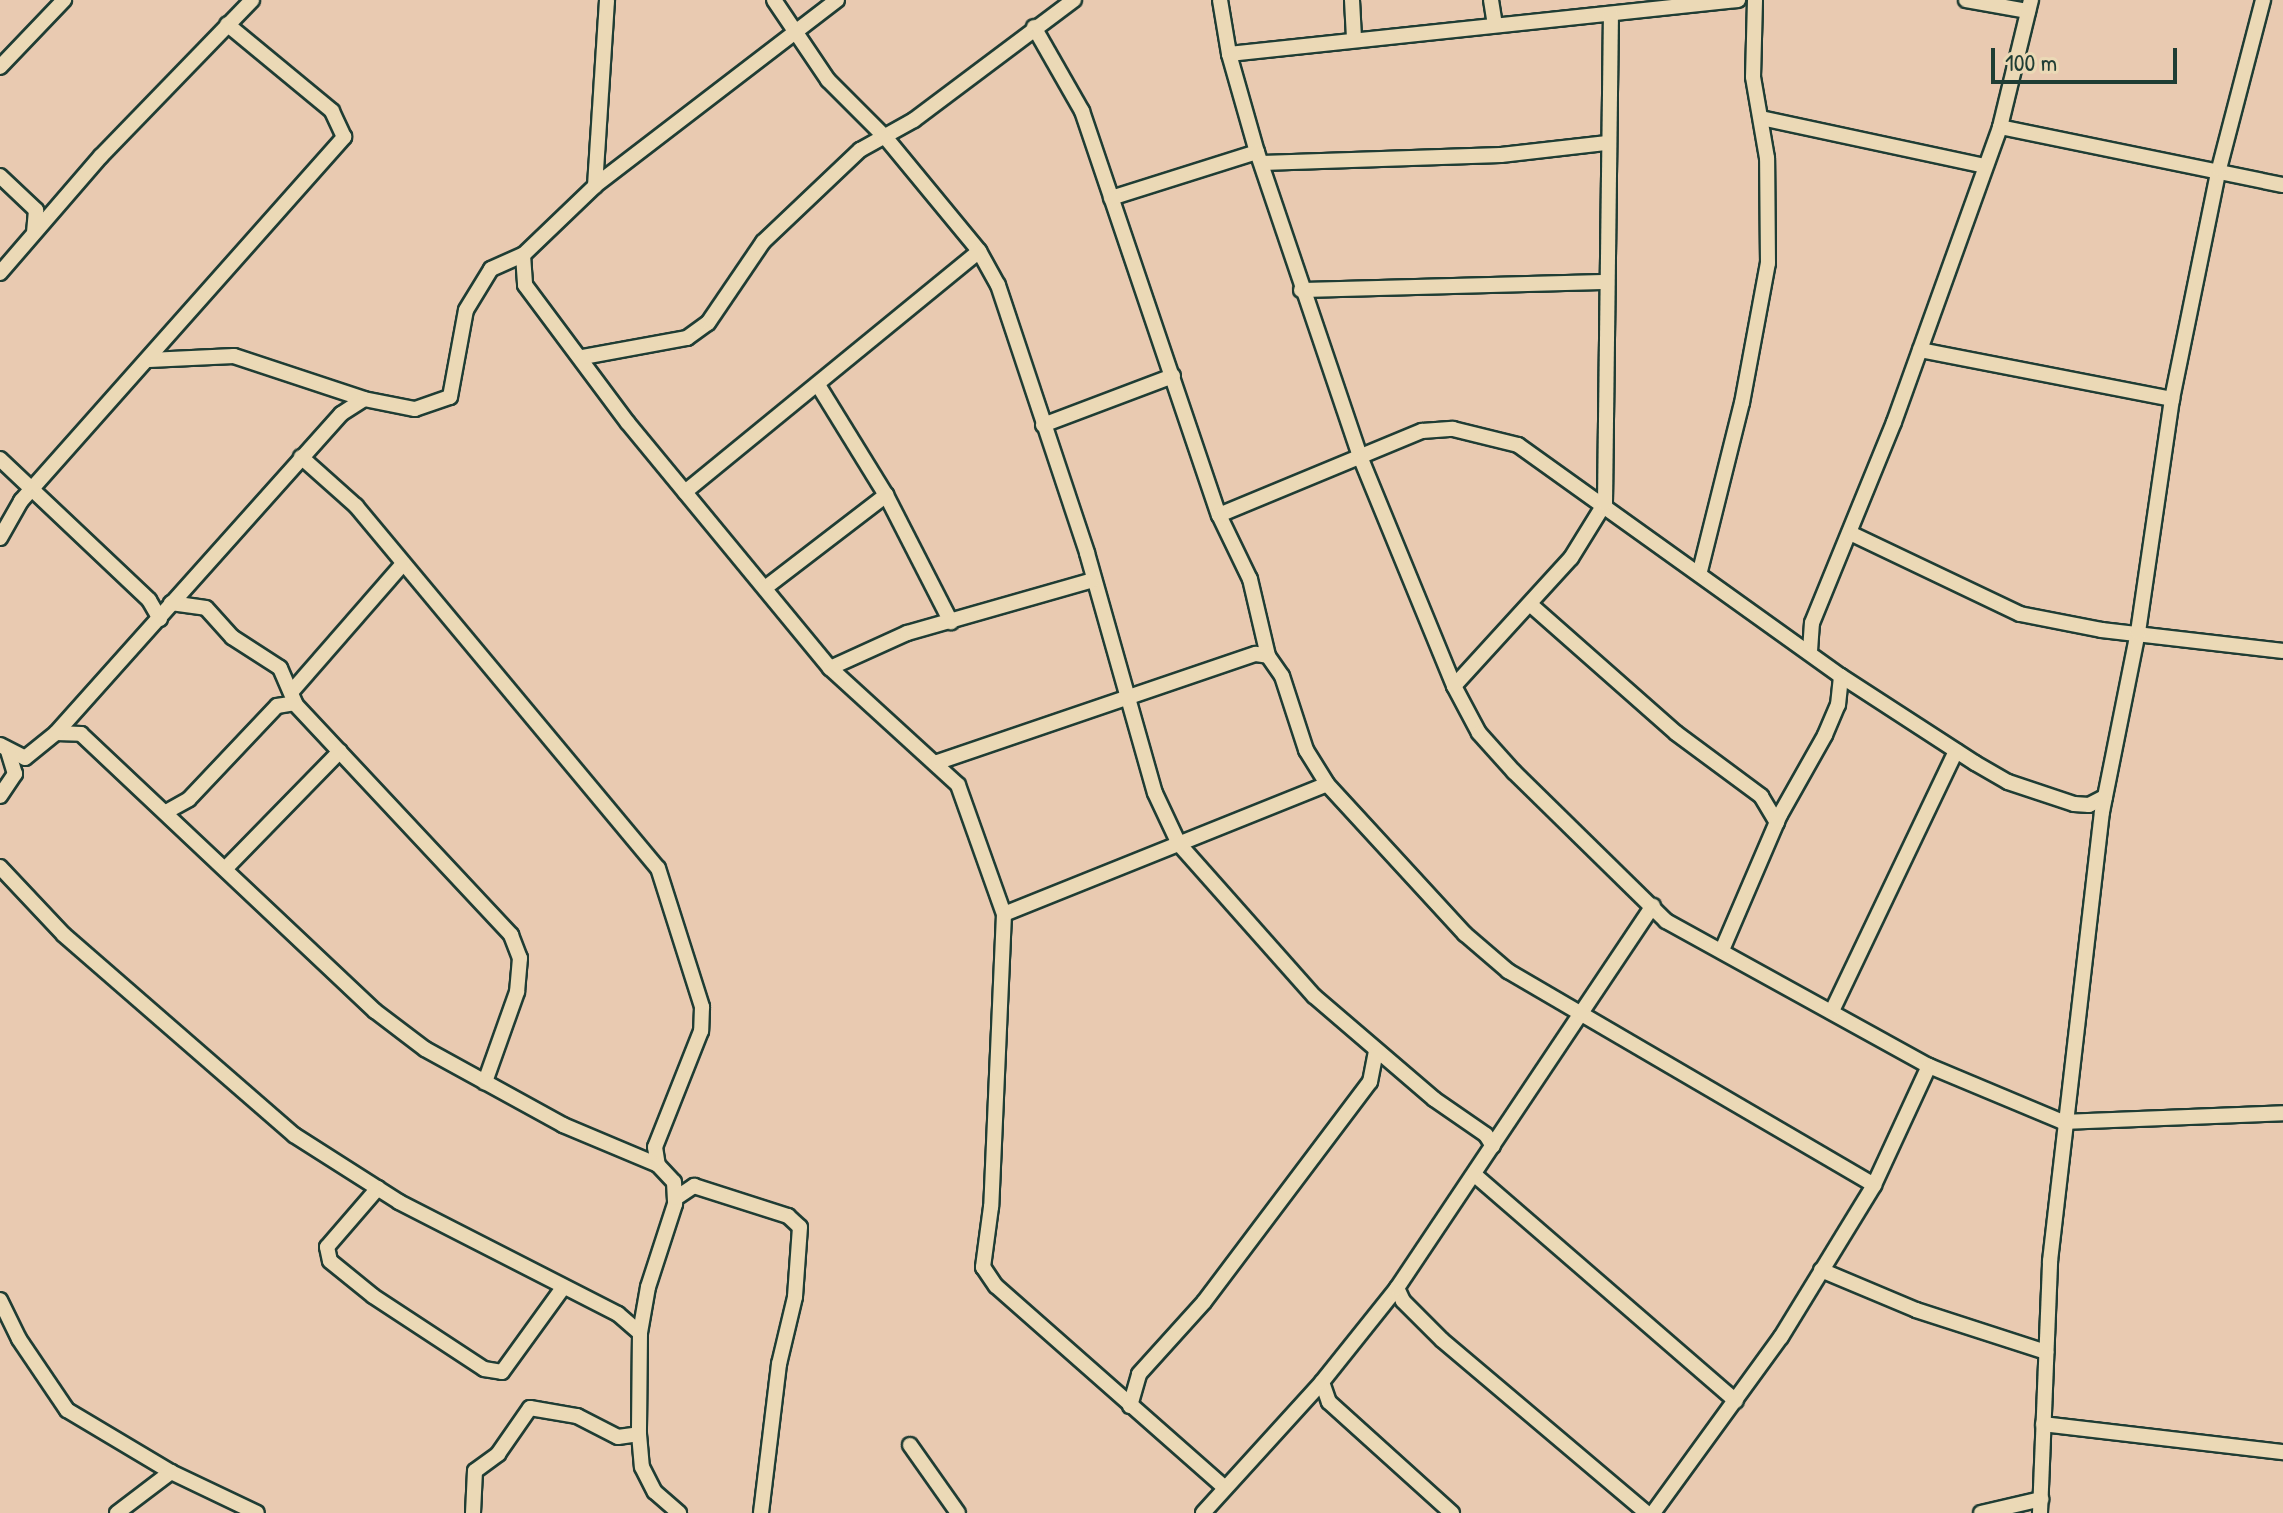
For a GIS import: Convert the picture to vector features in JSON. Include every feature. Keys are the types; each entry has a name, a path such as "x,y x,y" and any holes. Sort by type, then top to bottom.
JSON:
{"street":[{"path":"0,67 64,0"},
{"path":"0,273 252,0"},
{"path":"595,186 607,0"},
{"path":"774,0 798,29 828,80 886,138 979,251 998,285 1131,697 1155,793 1179,844 1314,996 1376,1051 1486,1135 1493,1146"},
{"path":"149,360 234,356 364,399 415,409 450,397 466,310 491,269 523,255 595,186 837,0"},
{"path":"583,357 687,338 708,323 782,222 860,150 886,138 1074,0"},
{"path":"1220,0 1229,54 1301,290 1359,454 1454,686 1479,733 1666,921 1929,1066 2063,1122 2283,1113"},
{"path":"1352,0 1354,38"},
{"path":"1491,0 1495,24"},
{"path":"1229,54 1354,38 1738,0"},
{"path":"1700,571 1742,403 1768,263 1770,198 1753,77 1755,0"},
{"path":"1810,651 1812,623 1920,350 2000,127 2030,5 1966,0"},
{"path":"1981,1513 2041,1506 2046,1352 2063,1122 2105,797 2138,632 2172,399 2219,169 2263,0"},
{"path":"1454,686 1531,605 1596,525 1605,503 1605,282 1611,233 1607,143 1611,14"},
{"path":"0,538 33,489 344,137 340,119 332,111 227,24"},
{"path":"1034,27 1082,111 1219,515 1250,579 1268,656 1282,676 1306,750 1327,784 1465,934 1508,971 1874,1185"},
{"path":"1761,118 1985,166"},
{"path":"2000,127 2219,169 2283,185"},
{"path":"1111,198 1260,157 1501,155 1607,143"},
{"path":"598,154 614,172"},
{"path":"0,176 36,210 33,234"},
{"path":"685,492 979,251"},
{"path":"523,255 525,285 685,492 830,668 938,762 958,785 975,822 1004,914 992,1193 983,1267 996,1286 1225,1488"},
{"path":"1301,290 1605,282"},
{"path":"1920,350 2172,399"},
{"path":"1043,425 1173,376"},
{"path":"818,385 886,495 951,622"},
{"path":"4,748 25,758 56,733 301,457 364,399"},
{"path":"1219,515 1282,492 1359,454 1422,431 1485,436 1518,445 1605,503 1841,676 1956,751 2037,794 2089,805 2105,797"},
{"path":"301,457 356,506 402,565 658,868 702,1007 701,1031 655,1147 658,1165"},
{"path":"0,459 149,600 160,619"},
{"path":"765,588 886,495"},
{"path":"1850,533 2020,614 2283,651"},
{"path":"166,812 189,799 277,706 294,697 402,565"},
{"path":"830,668 907,633 951,622 1072,581 1093,580"},
{"path":"171,603 206,608 232,637 280,668 294,697 340,751 436,849 517,945 517,992 485,1082"},
{"path":"1531,605 1676,733 1761,796 1777,823"},
{"path":"938,762 1256,654 1268,656"},
{"path":"1722,950 1777,823 1829,725 1841,676"},
{"path":"56,733 81,734 375,1011 425,1049 563,1125 658,1165 674,1182 676,1198 640,1333 639,1434 642,1467 655,1492 679,1513"},
{"path":"0,796 15,774 4,748"},
{"path":"226,868 340,751"},
{"path":"1832,1011 1956,751"},
{"path":"1004,914 1327,784"},
{"path":"0,867 64,935 294,1135 378,1188 562,1289 618,1314 640,1333"},
{"path":"1203,1513 1322,1382 1397,1288 1653,906"},
{"path":"1130,1406 1139,1374 1204,1302 1370,1082 1376,1051"},
{"path":"1397,1288 1403,1301 1442,1340 1650,1513 1736,1401 1821,1270 1874,1185 1929,1066"},
{"path":"1475,1175 1736,1401"},
{"path":"676,1198 694,1186 788,1216 800,1227 795,1297 779,1364 761,1513"},
{"path":"378,1188 332,1240 330,1261 373,1296 484,1369 502,1372 562,1289"},
{"path":"1821,1270 1916,1310 2046,1352"},
{"path":"0,1300 19,1339 67,1410 171,1472 257,1513"},
{"path":"1322,1382 1329,1402 1452,1513"},
{"path":"473,1513 475,1471 498,1454 530,1408 577,1416 618,1437 639,1434"},
{"path":"2043,1424 2283,1452"},
{"path":"910,1445 958,1513"},
{"path":"117,1513 171,1472"}]}
